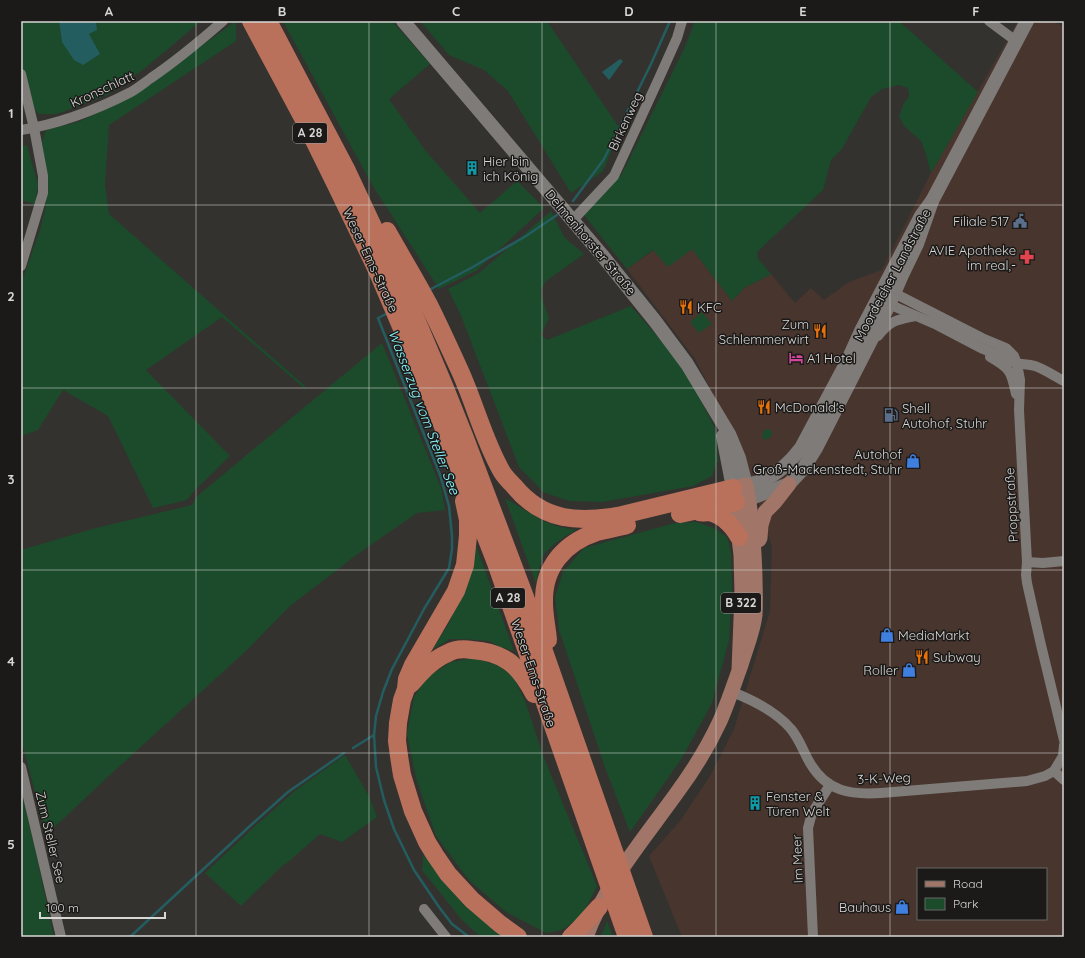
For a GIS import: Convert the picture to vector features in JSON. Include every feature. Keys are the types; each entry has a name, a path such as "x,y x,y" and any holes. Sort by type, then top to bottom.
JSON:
{"highway":[{"name":"Weser-Ems-Straße","path":"251,21 282,78 337,187 410,304 465,438 520,584 644,937"},
{"name":"A 28","path":"268,21 347,171 357,177 410,304"},
{"name":"Weser-Ems-Straße","path":"410,304 436,406 496,563 627,937"},
{"path":"410,304 468,389 490,447 503,474 532,504 559,516 578,519 604,518 741,494"},
{"path":"460,468 463,499 468,520 468,547 465,565 456,591 413,665 407,679 406,689 399,713 397,741 402,775 418,826 429,846 448,874 472,900 500,924 519,937"},
{"path":"552,674 544,602 544,588 556,559 570,545 598,532 695,510 741,494"},
{"path":"695,510 701,513 709,512 724,518 734,528 739,537"},
{"path":"406,689 427,666 450,652 464,649 490,652 501,656 521,673 554,728"},
{"path":"571,937 599,907"}],"main road":[{"name":"Delmenhorster Straße","path":"403,21 573,220 655,321 687,364 719,418 741,494 739,537 742,593 739,670"},
{"name":"Moordeicher Landstraße","path":"741,494 789,484 803,469 816,448 871,341 887,296 921,216 932,201 1027,21"},
{"name":"Moordeicher Landstraße","path":"741,494 769,477 791,461 801,448 848,360 862,330 887,296"},
{"path":"754,548 760,538 761,526 765,512 789,484"},
{"name":"B 322","path":"741,494 754,548"},
{"name":"Delmenhorster Straße","path":"599,907 622,868 692,772 713,734 732,692 750,638 755,616 754,548"},
{"name":"B 322","path":"586,937 599,907"}],"street":[{"name":"Kronschlatt","path":"21,130 60,122 94,110 132,92 168,67 223,21"},
{"name":"Birkenweg","path":"573,220 614,176 666,64 677,38 682,21"},
{"path":"989,21 1016,41"},
{"path":"21,74 34,128 43,176 42,193 21,266"},
{"path":"887,296 915,316 937,325 970,343 1017,364 1035,366 1064,381"},
{"name":"Proppstraße","path":"887,296 1006,348 1014,356 1020,380 1019,410 1028,562"},
{"path":"871,341 878,338 885,326 897,319 915,316"},
{"path":"970,343 971,348 1002,364 1010,372 1017,364"},
{"name":"Proppstraße","path":"1010,372 1019,410"},
{"path":"1064,561 1043,563 1028,562 1026,575 1030,602 1064,740"},
{"name":"3-K-Weg","path":"732,692 757,703 781,719 792,730 818,774 830,785 846,792 862,794 881,793 1028,781 1045,776 1054,771"},
{"path":"1064,745 1063,756 1054,771 1064,780"},
{"name":"Zum Steller See","path":"21,767 61,937"},
{"name":"Im Meer","path":"813,937 808,828 812,813 830,785"},
{"path":"424,909 442,935"}],"shaded area":[{"path":"1018,21 1052,21 1064,27 1064,937 682,937 649,856 680,821 710,776 734,729 770,611 772,547 745,457 695,359 627,269 654,250 692,249 732,301 744,288 771,274 795,303 811,288 824,300 849,282 882,270 931,173"}],"green space":[{"path":"21,21 59,21 62,42 97,30 96,21 201,21 144,69 107,95 57,114 39,114 32,107 21,61"},
{"path":"236,21 236,41 109,125 105,185 109,214 304,385 306,390 222,317 146,370 230,456 196,489 187,500 153,508 108,416 63,390 38,430 21,436 21,284 40,230 45,210 47,195 42,141 46,130 78,122 127,99"},
{"path":"283,21 392,21 430,64 389,99 425,150 480,213 517,181 544,208 476,271 439,289 371,183"},
{"path":"420,21 547,21 620,129 603,171 571,193 508,91 484,70 449,55"},
{"path":"695,21 899,21 978,92 931,173 921,141 904,126 899,116 904,103 909,96 908,88 899,85 882,89 871,97 842,149 831,160 823,190 757,252 758,259 771,274 744,288 732,301 692,249 668,267 653,250 627,269 584,215 591,205 622,174 684,49"},
{"path":"21,145 27,146 38,184 35,204 21,200"},
{"path":"551,211 564,237 584,254 546,281 541,290 542,299 549,318 541,335 547,340 631,306 683,366 715,428 718,460 712,476 693,486 602,502 569,501 543,492 519,467 460,313 448,289 479,273"},
{"path":"702,312 712,324 699,333 690,322"},
{"path":"382,343 441,488 445,510 417,513 359,553 290,606 246,651 46,835 21,738 21,550 92,529 192,505 196,497"},
{"path":"770,429 772,432 771,437 764,440 762,437 764,430"},
{"path":"505,498 543,521 560,527 576,530 555,543 545,553 540,564 536,584"},
{"path":"696,522 714,528 727,537 731,552 732,584 729,640 712,703 682,758 630,832 606,770 559,630 555,597 563,572 584,548 675,523"},
{"path":"475,543 514,651 500,647 489,641 463,639 450,639 433,649 449,623 467,582"},
{"path":"474,658 497,665 513,676 525,701 544,758 597,886 582,916 562,930 546,933 506,912 469,880 436,836 416,778 407,734 414,697 427,677 451,662"},
{"path":"345,755 369,796 377,817 342,842 320,834 282,866 241,906 205,873 296,790"},
{"path":"21,791 35,849 54,937 21,937"},
{"path":"424,849 503,937 481,937 462,920 422,870"},
{"path":"607,921 613,937 601,937"}],"water":[{"path":"59,21 96,21 97,30 89,34 100,54 83,65 74,60 62,42"},
{"path":"620,59 623,61 609,80 602,72"}],"waterway":[{"path":"573,201 604,159 651,64 670,21"},
{"path":"429,290 471,268 526,236 557,215"},
{"name":"Wasserzug vom Steller See","path":"353,748 374,735 376,716 392,669 424,609 449,568 452,549 449,506 440,475 378,318 388,313"},
{"path":"374,735 376,767 384,800 394,829 414,870 439,907 452,924 469,937"},
{"name":"Wasserzug vom Steller See","path":"130,937 288,792 344,753"}],"place":[{"name":"Hier bin ich König","path":"472,168"},
{"name":"Filiale 517","path":"1020,221"},
{"name":"AVIE Apotheke im real,-","path":"1027,257"},
{"name":"KFC","path":"686,307"},
{"name":"Zum Schlemmerwirt","path":"820,331"},
{"name":"A1 Hotel","path":"796,358"},
{"name":"McDonald's","path":"764,407"},
{"name":"Shell Autohof, Stuhr","path":"891,415"},
{"name":"Autohof Groß-Mackenstedt, Stuhr","path":"913,461"},
{"name":"MediaMarkt","path":"887,635"},
{"name":"Subway","path":"922,657"},
{"name":"Roller","path":"909,670"},
{"name":"Fenster & Türen Welt","path":"755,803"},
{"name":"Bauhaus","path":"902,907"}]}
